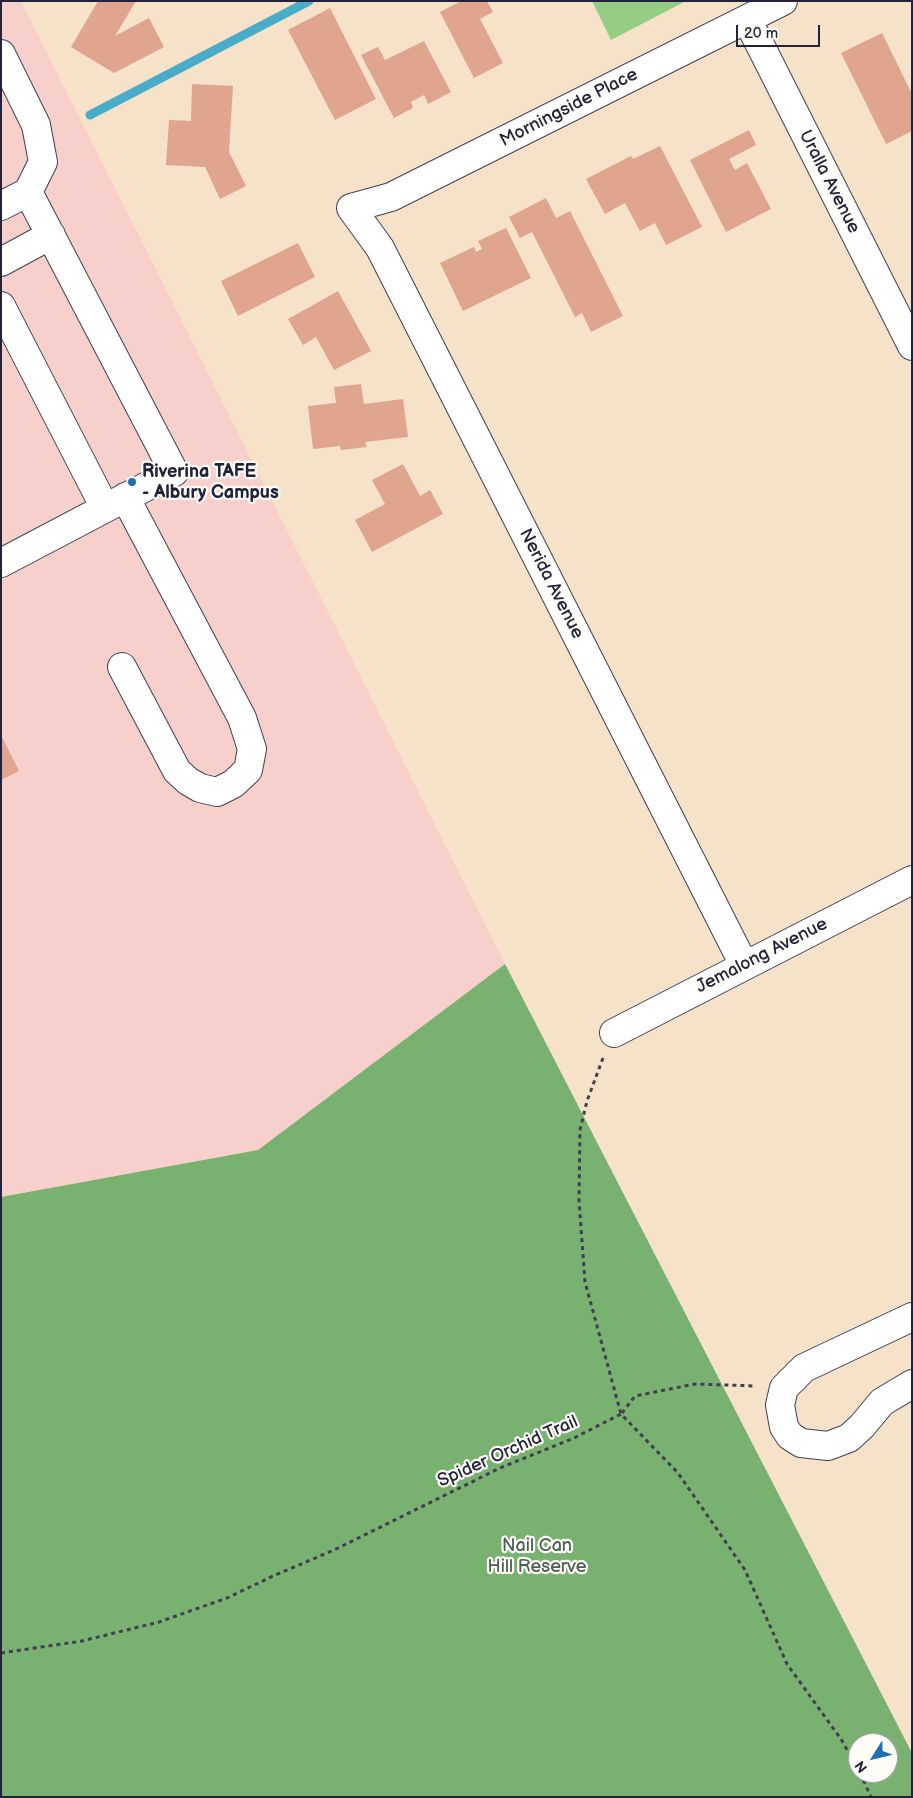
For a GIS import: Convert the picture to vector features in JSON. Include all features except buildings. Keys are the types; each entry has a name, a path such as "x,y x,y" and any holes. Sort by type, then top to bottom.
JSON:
{"street":[{"name":"Morningside Place","path":"352,208 391,197 784,1"},
{"name":"Uralla Avenue","path":"747,19 912,346"},
{"path":"1,54 36,125 43,162 28,192 1,206"},
{"path":"1,563 174,472 28,192"},
{"name":"Nerida Avenue","path":"352,208 380,248 744,964"},
{"path":"1,262 51,235"},
{"path":"1,306 242,718 252,749 248,770 233,784 217,792 200,788 188,782 177,770 122,667"},
{"name":"Jemalong Avenue","path":"614,1033 744,964 912,880"},
{"path":"912,1317 804,1368 784,1388 780,1404 784,1427 790,1436 801,1444 828,1446 848,1438 862,1426 882,1402 912,1384"}],"path":[{"path":"614,1033 586,1101 580,1130 579,1201 585,1282 621,1414 678,1474 746,1570 787,1664 841,1739 848,1752"},
{"path":"621,1414 636,1396 695,1384 784,1388"},
{"name":"Spider Orchid Trail","path":"1,1653 82,1641 111,1634 159,1622 227,1598 334,1550 500,1468 574,1438 621,1414"},
{"path":"864,1783 871,1797"}],"shaded area":[{"name":"Riverina TAFE - Albury Campus","path":"1,1 21,1 505,964 258,1150 1,1197"}],"green space":[{"path":"592,1 686,1 611,40"},
{"name":"Nail Can Hill Reserve","path":"505,964 912,1753 912,1797 1,1797 1,1197 258,1150"}],"waterway":[{"path":"90,115 309,1"}],"place":[{"name":"Riverina TAFE - Albury Campus","path":"132,482"}]}
